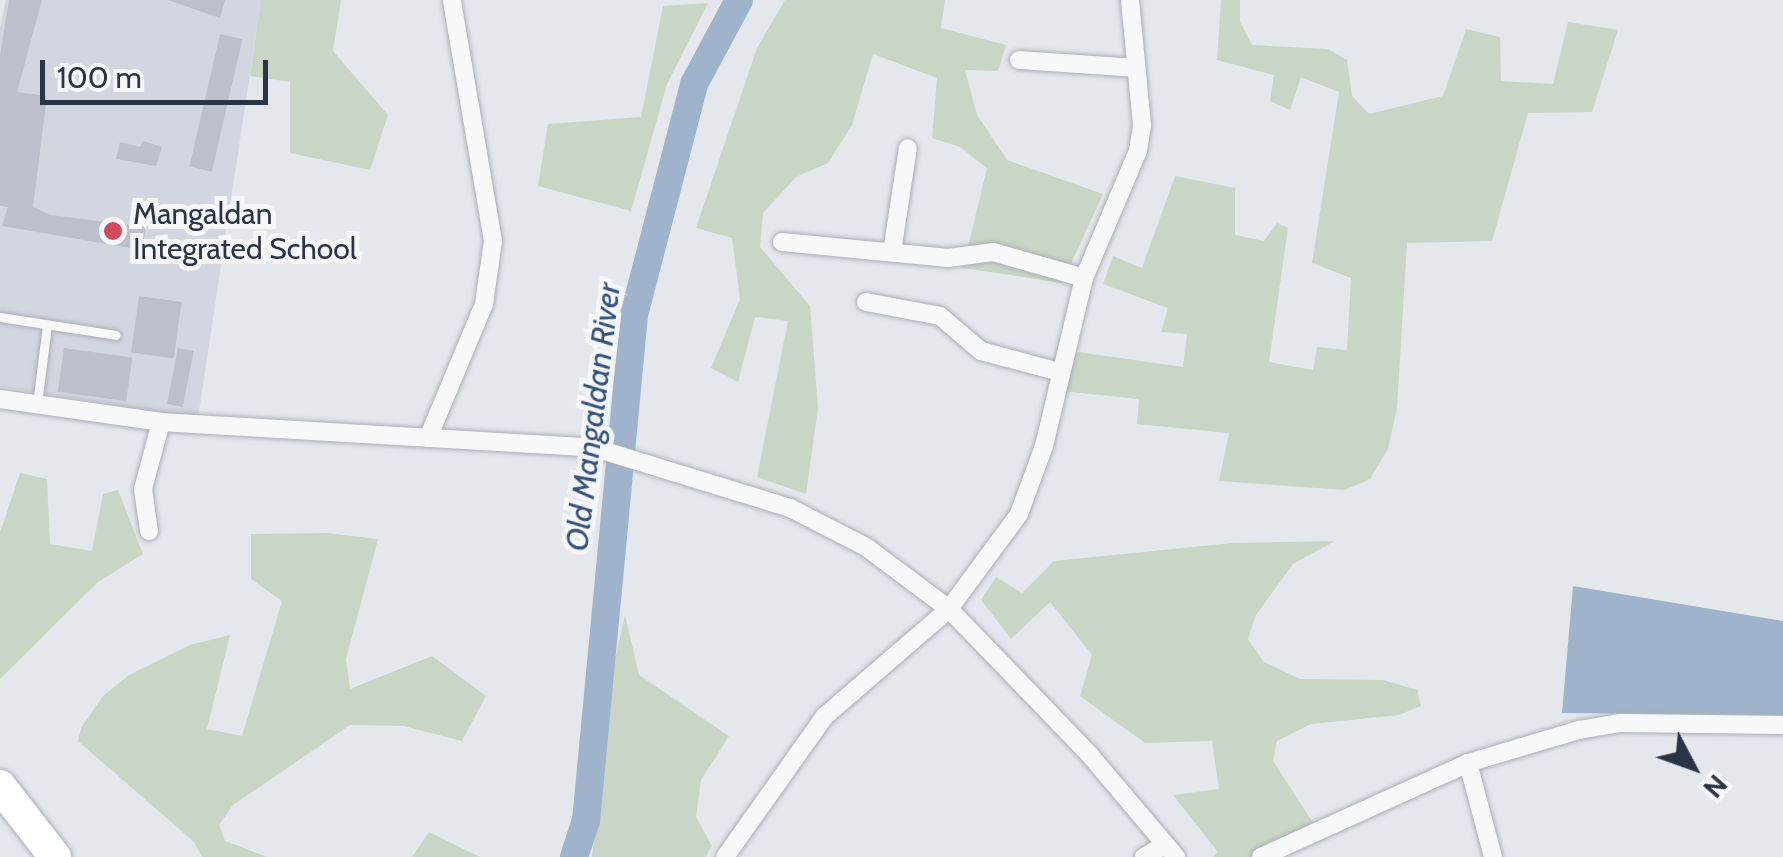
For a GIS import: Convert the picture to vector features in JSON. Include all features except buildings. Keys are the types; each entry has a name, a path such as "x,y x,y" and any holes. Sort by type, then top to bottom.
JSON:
{"highway":[{"path":"0,786 55,857"}],"street":[{"path":"428,438 484,304 493,241 452,0"},
{"path":"725,857 825,716 949,609 1019,514 1084,278 1138,151 1130,0"},
{"path":"1019,60 1136,68"},
{"path":"892,252 908,148"},
{"path":"782,242 948,258 993,252 1084,278"},
{"path":"866,302 940,316 981,351 1060,372"},
{"path":"0,399 161,422 595,448 657,464 829,526 949,609 1089,754 1170,851 1144,857"},
{"path":"149,531 143,489 161,422"},
{"path":"1261,857 1468,762 1620,722 1783,725"},
{"path":"1468,762 1494,857"}],"lane":[{"path":"0,317 116,335"},
{"path":"37,404 47,326"}],"shaded area":[{"name":"Mangaldan Integrated School","path":"6,0 261,0 198,418 0,387 0,28"}],"green space":[{"path":"261,0 341,0 333,51 388,115 370,170 290,153 290,82 250,76"},
{"path":"785,0 945,0 941,28 1006,45 998,71 965,70 977,115 1007,160 1103,194 1062,283 963,268 987,168 960,147 932,138 937,78 873,54 852,125 828,163 796,177 763,213 760,247 810,306 818,408 806,494 757,477 788,321 755,317 738,382 711,368 740,299 732,238 696,228 757,48"},
{"path":"1221,0 1240,0 1240,22 1252,45 1328,49 1347,60 1352,96 1369,114 1443,96 1466,29 1500,37 1501,81 1553,84 1568,22 1618,30 1592,112 1528,113 1492,241 1407,243 1397,408 1388,449 1370,479 1345,490 1219,481 1229,433 1137,424 1139,399 1051,390 1057,349 1183,367 1187,334 1161,332 1168,308 1103,284 1113,256 1142,268 1175,176 1235,188 1235,235 1264,241 1277,223 1288,228 1269,362 1313,370 1317,347 1347,350 1351,278 1312,263 1339,92 1301,77 1290,110 1270,101 1274,75 1217,60"},
{"path":"708,3 667,84 631,211 538,186 548,124 641,117 663,6"},
{"path":"20,473 47,479 50,544 92,551 103,494 118,490 143,554 98,582 0,679 0,533"},
{"path":"326,533 378,539 346,659 350,689 432,656 486,696 462,741 404,726 350,725 233,805 219,825 225,841 267,857 202,857 194,842 78,741 81,728 103,696 129,675 190,645 230,635 207,729 242,736 282,601 251,579 251,534"},
{"path":"1335,541 1293,564 1256,615 1248,639 1264,662 1300,679 1383,680 1417,690 1421,706 1399,715 1311,724 1277,741 1273,761 1321,835 1275,857 1213,857 1218,852 1173,795 1219,789 1212,741 1145,743 1080,696 1092,655 1050,602 1011,639 981,600 996,577 1022,593 1054,561 1232,543"},
{"path":"625,615 639,675 729,736 701,780 696,817 712,846 705,857 592,857 611,677"},
{"path":"429,832 480,857 412,857"}],"water":[{"path":"1573,586 1783,621 1783,715 1562,713"}],"waterway":[{"name":"Old Mangaldan River","path":"574,857 586,821 634,315 694,84 739,0"}],"place":[{"name":"Mangaldan Integrated School","path":"113,231"}]}
